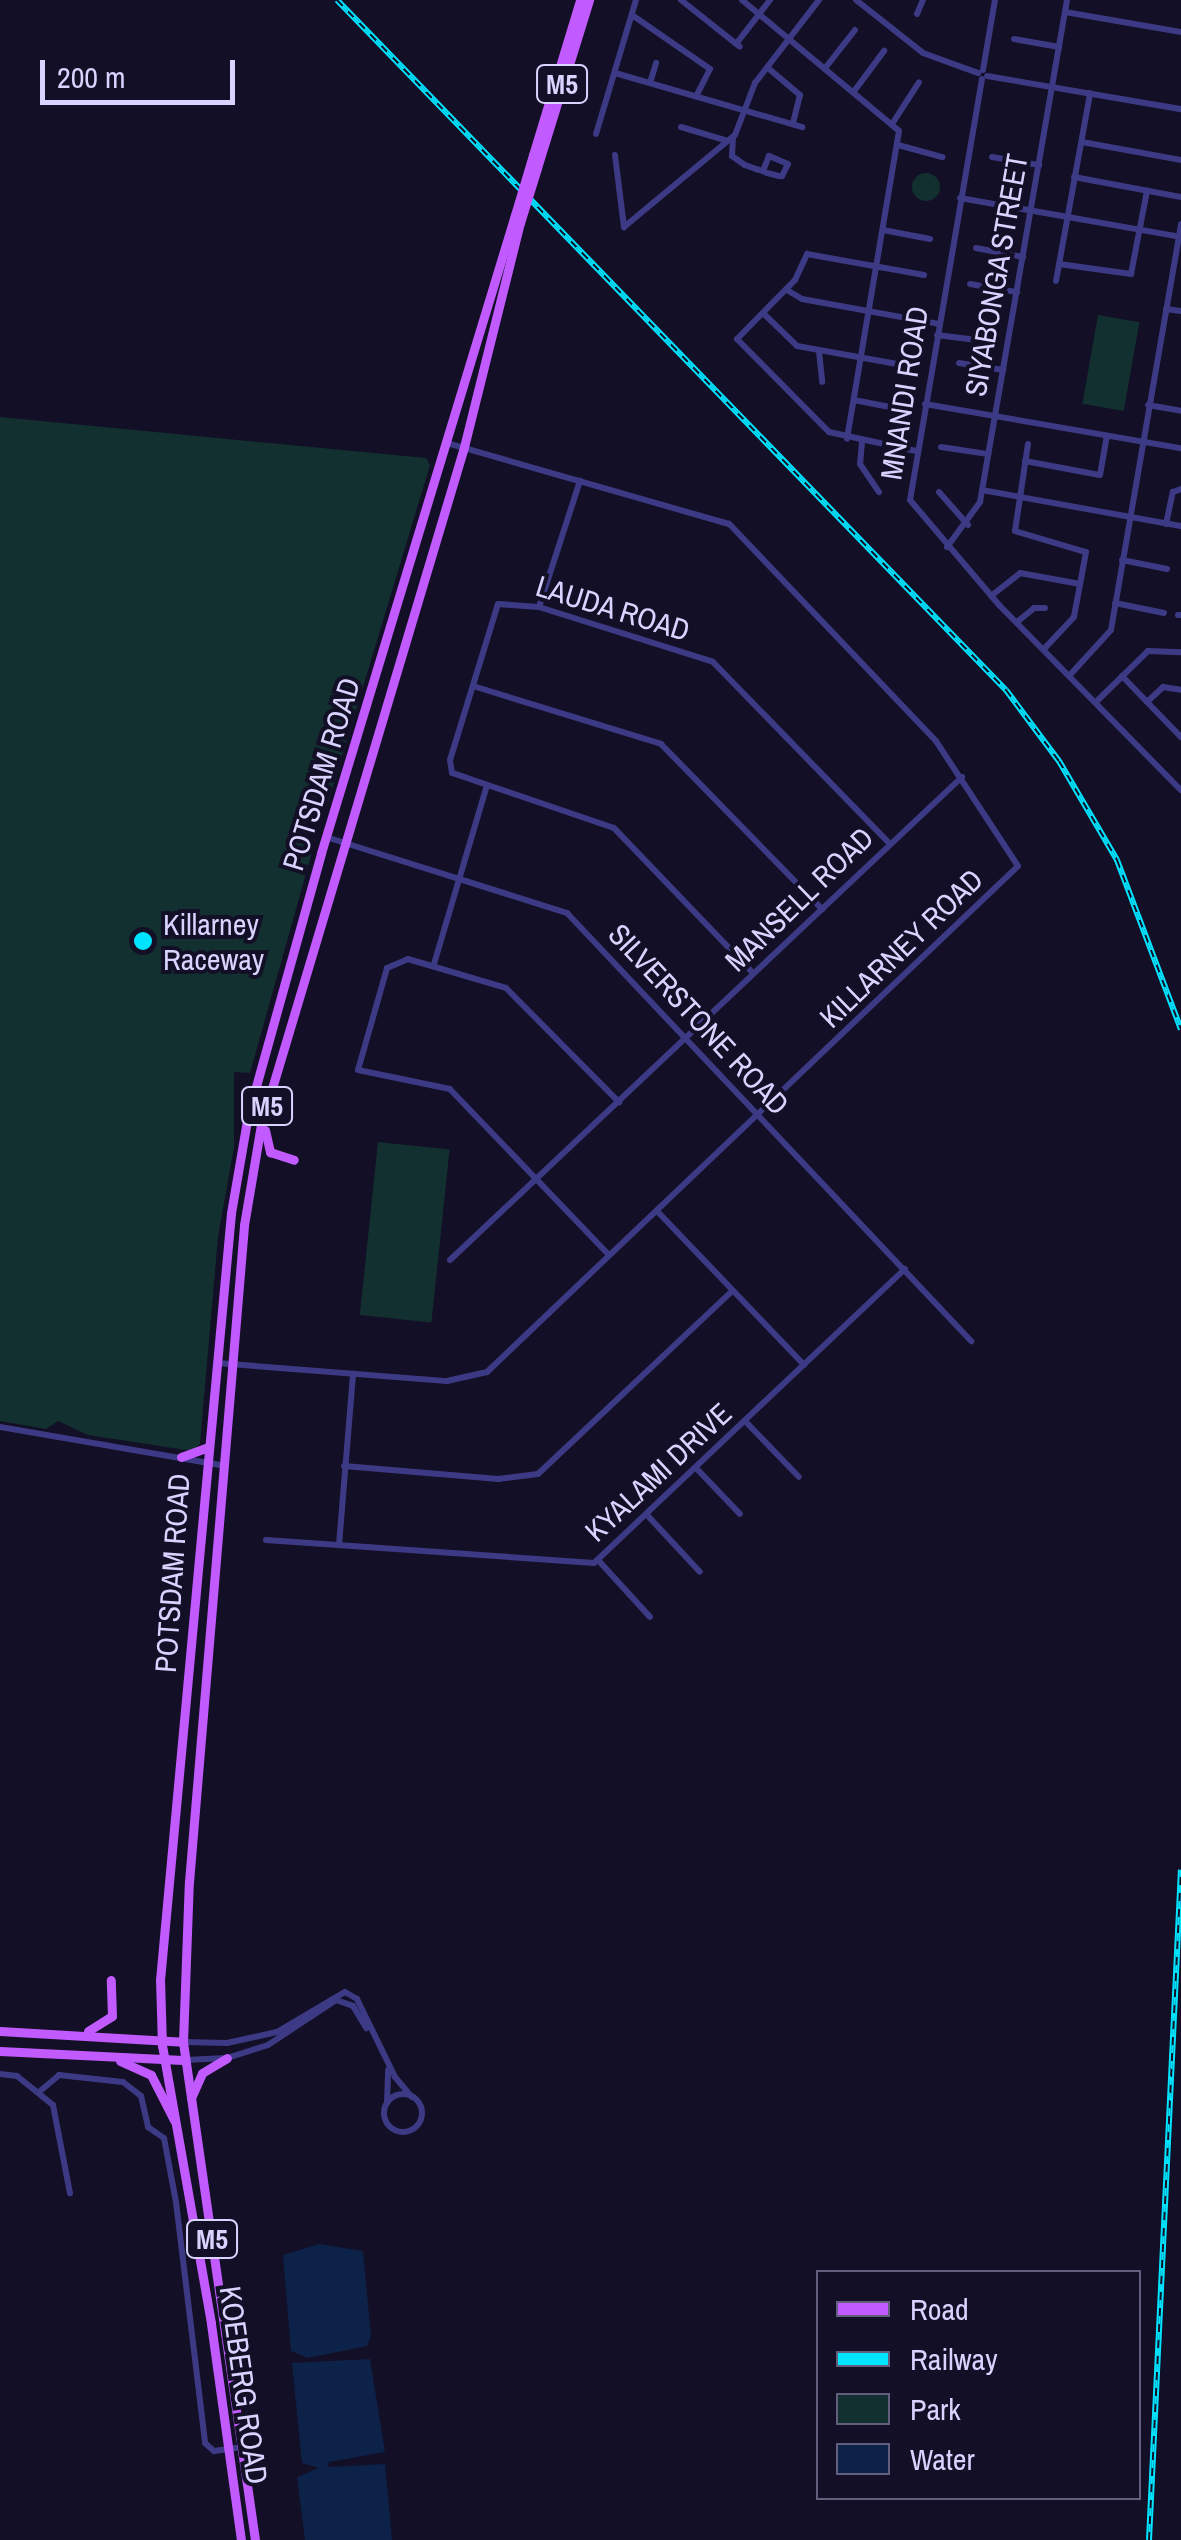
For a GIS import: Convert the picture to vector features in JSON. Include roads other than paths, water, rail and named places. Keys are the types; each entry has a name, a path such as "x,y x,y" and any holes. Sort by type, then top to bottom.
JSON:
{"main road":[{"name":"POTSDAM ROAD","path":"183,2060 188,1887 246,1209 268,1102 464,447 533,156 580,0"},
{"name":"POTSDAM ROAD","path":"164,2059 166,1887 215,1362 248,1115 326,837 589,0"},
{"path":"268,1102 266,1146 275,1156 294,1160"},
{"path":"181,1458 207,1447"},
{"path":"166,1887 188,1887"},
{"path":"81,2034 112,2016 111,1980"},
{"path":"0,2031 183,2042"},
{"path":"0,2051 183,2060"},
{"path":"98,2057 148,2072 177,2124"},
{"path":"189,2102 200,2075 228,2058"},
{"name":"KOEBERG ROAD","path":"164,2059 241,2540"},
{"name":"KOEBERG ROAD","path":"183,2060 245,2447 255,2540"}],"street":[{"path":"596,134 636,0"},
{"path":"681,0 738,46 770,0"},
{"path":"742,0 894,121 898,145 847,439"},
{"path":"616,155 624,227 704,166 732,137 743,108 768,68 819,0"},
{"path":"856,0 923,53 983,74 1181,109"},
{"path":"917,14 923,0"},
{"name":"MNANDI ROAD","path":"995,0 910,500 992,596 1180,786"},
{"name":"SIYABONGA STREET","path":"946,546 968,525 982,490 1067,0"},
{"path":"1065,12 1181,32"},
{"path":"632,16 710,69 696,97"},
{"path":"826,67 855,30"},
{"path":"1014,39 1058,47"},
{"path":"855,90 884,51"},
{"path":"650,84 656,63"},
{"path":"768,68 801,97 793,124"},
{"path":"615,73 802,127"},
{"path":"894,121 919,82"},
{"path":"1056,280 1090,93"},
{"path":"681,127 732,137"},
{"path":"732,137 733,158 763,171"},
{"path":"1082,142 1181,160"},
{"path":"898,145 942,158"},
{"path":"992,157 1039,165"},
{"path":"1074,177 1181,197"},
{"path":"1059,264 1134,277 1147,191"},
{"path":"960,198 1180,236"},
{"path":"1069,676 1107,638 1166,309 1177,273 1181,224"},
{"path":"884,230 930,239"},
{"path":"976,248 1023,256"},
{"path":"737,339 787,290 807,254 924,275"},
{"path":"838,270 840,260"},
{"path":"1096,270 1098,260"},
{"path":"970,284 1016,292"},
{"path":"787,290 802,299 938,324"},
{"path":"1166,309 1181,311"},
{"path":"763,312 794,345 908,366"},
{"path":"937,334 977,340"},
{"path":"728,339 737,339 825,429 847,439 916,451"},
{"path":"819,351 822,382"},
{"path":"960,363 1003,370"},
{"path":"854,400 900,409"},
{"path":"925,404 1181,448"},
{"path":"1148,405 1181,411"},
{"path":"1025,461 1102,479 1107,436"},
{"path":"862,442 860,464 879,492"},
{"name":"KILLARNEY ROAD","path":"215,1362 447,1381 487,1372 1018,866 962,777 920,723 730,524 448,443"},
{"path":"1028,444 1016,533 1085,549 1073,620 1044,649"},
{"path":"941,446 988,454"},
{"path":"539,608 580,481"},
{"path":"1166,524 1172,492 1181,488"},
{"path":"982,490 1181,526"},
{"path":"939,492 968,525"},
{"path":"1122,560 1167,570"},
{"path":"992,596 1020,573 1080,584"},
{"path":"1114,603 1164,612"},
{"name":"LAUDA ROAD","path":"753,973 614,828 456,776 449,764 498,604 539,608 713,662 889,843"},
{"path":"1018,622 1034,608 1045,608"},
{"path":"1096,702 1152,649 1181,652"},
{"path":"1122,676 1181,738"},
{"path":"474,686 660,744 822,908"},
{"path":"1147,702 1164,688 1181,690"},
{"name":"MANSELL ROAD","path":"450,1260 962,777"},
{"path":"434,964 486,788"},
{"name":"SILVERSTONE ROAD","path":"326,837 564,910 971,1341"},
{"path":"610,1255 450,1089 358,1070 387,968 402,959 434,964 514,993 619,1102"},
{"path":"656,1211 804,1365"},
{"name":"KYALAMI DRIVE","path":"266,1540 598,1560 905,1269"},
{"path":"344,1466 498,1479 538,1474 732,1291"},
{"path":"340,1545 353,1374"},
{"path":"746,1422 798,1476"},
{"path":"0,1426 226,1466"},
{"path":"696,1469 740,1514"},
{"path":"648,1516 700,1572"},
{"path":"598,1560 650,1617"},
{"path":"183,2042 227,2043 290,2028 341,1996 357,1999 395,2077 422,2115 408,2131 389,2126 389,2074 358,2012 341,1996"},
{"path":"183,2060 228,2058 282,2038 341,1996"},
{"path":"0,2074 16,2075 54,2108 70,2193"},
{"path":"39,2092 54,2076 127,2083 141,2096 147,2124 165,2142 200,2366 205,2443 212,2450 245,2447"},
{"path":"388,2103 398,2095 412,2096"}],"water":[{"path":"319,2244 363,2251 371,2336 367,2346 308,2358 291,2351 283,2255"},
{"path":"370,2359 385,2452 329,2462 328,2467 385,2464 392,2540 305,2540 297,2477 319,2468 302,2463 292,2363"}],"railway":[{"path":"337,0 1006,690 1059,761 1117,860 1181,1029"},
{"path":"1149,2540 1181,1870"}],"place":[{"name":"Killarney Raceway","path":"143,941"}]}
